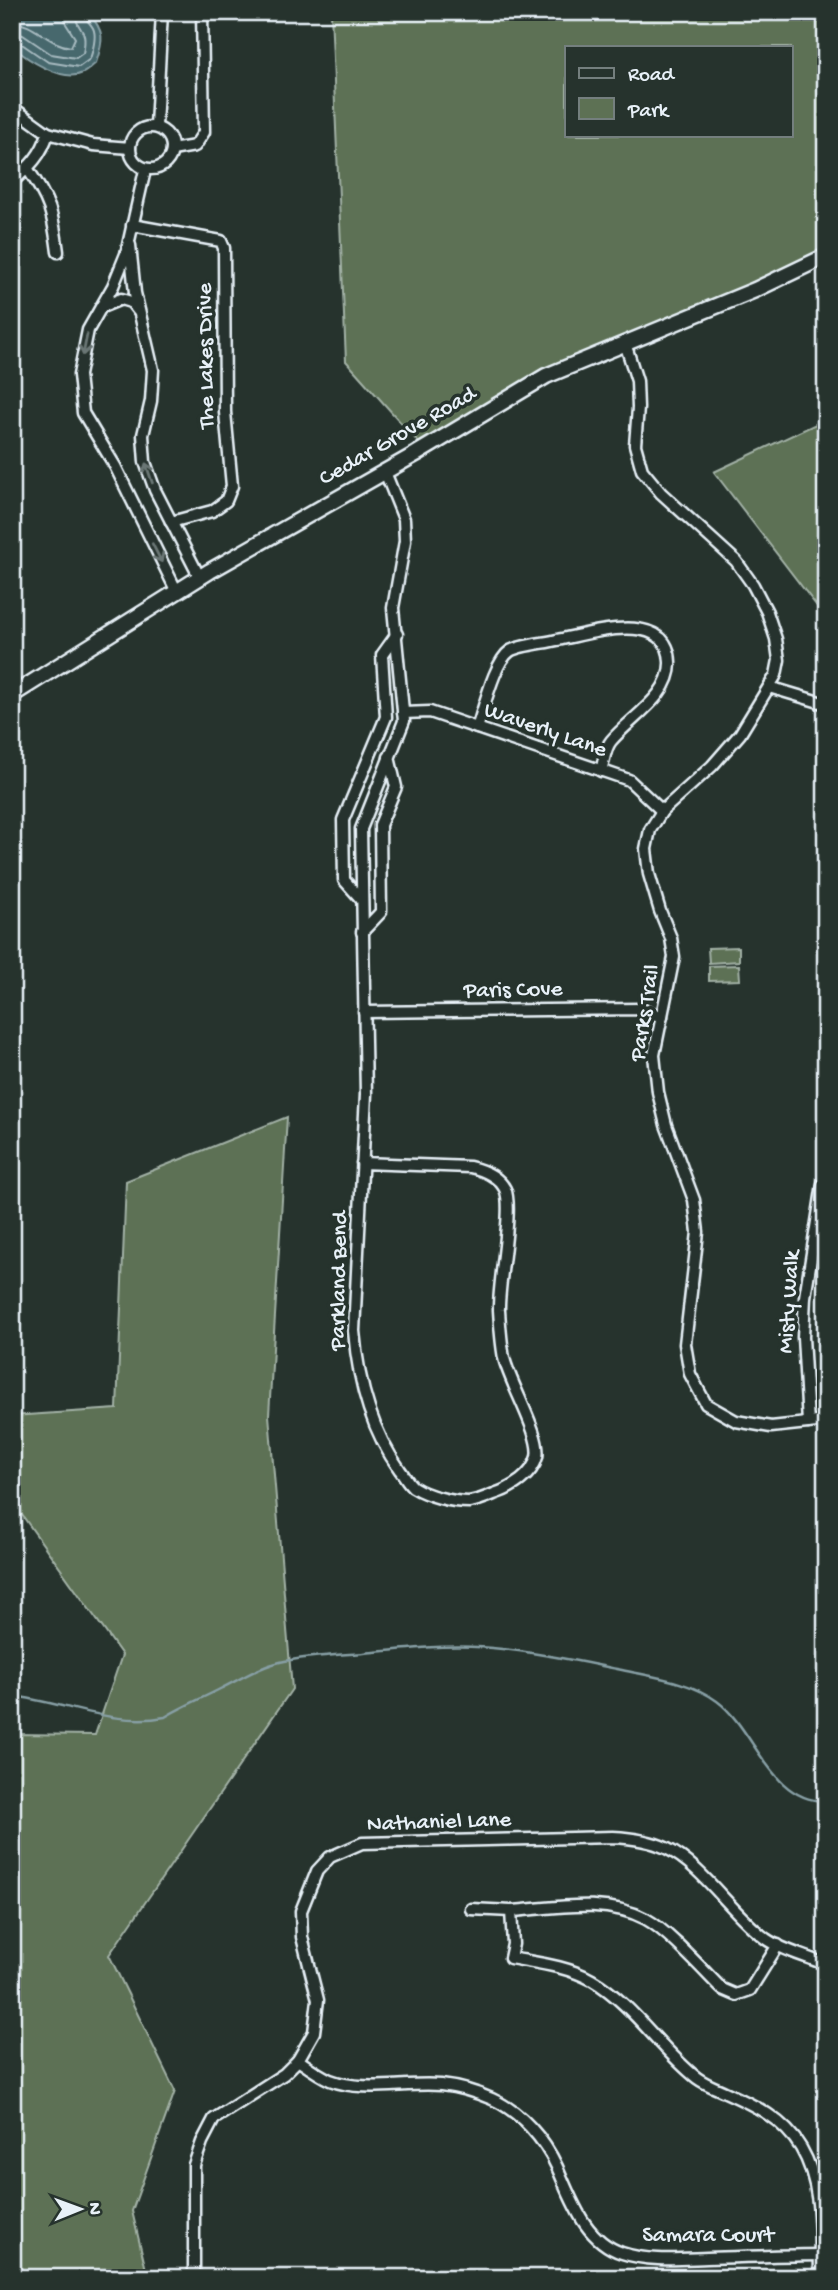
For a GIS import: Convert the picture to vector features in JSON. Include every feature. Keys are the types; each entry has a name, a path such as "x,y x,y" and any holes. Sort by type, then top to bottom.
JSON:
{"main road":[{"name":"Cedar Grove Road","path":"12,695 200,578 546,376 824,260"}],"street":[{"path":"156,126 162,12"},
{"path":"172,150 195,146 204,132 202,12"},
{"path":"12,107 48,133 93,145 130,148"},
{"path":"156,126 170,139 170,159 163,166 145,170 133,160 131,139 138,131 156,126"},
{"path":"12,182 45,145 48,133"},
{"path":"27,168 46,195 54,222 58,253"},
{"path":"145,170 126,254 113,286 88,330 79,375 83,413 115,466 177,592"},
{"name":"The Lakes Drive","path":"132,225 221,241 224,247 227,389 225,412 232,486 226,501 212,512 171,522"},
{"path":"129,237 135,293 153,370 151,401 143,435 145,463 155,491 200,578"},
{"path":"101,308 109,302 121,299 131,302 141,314"},
{"name":"Parks Trail","path":"625,342 636,382 638,408 635,445 642,470 661,493 736,561 767,612 776,639 779,660 776,675 740,734 712,766 662,811 650,830 646,849 649,874 671,938 674,957 654,1055 657,1092 666,1125 694,1200 698,1232 685,1344 690,1374 706,1404 736,1421 771,1427 826,1421"},
{"name":"Parkland Bend","path":"362,1163 470,1167 483,1170 505,1188 508,1206 499,1291 504,1358 515,1392 536,1436 537,1456 528,1475 501,1492 470,1502 440,1498 412,1486 388,1454 363,1393 356,1357 354,1331 362,1163 366,1094 361,829 404,721 393,608 405,541 404,519 385,472"},
{"path":"477,729 500,662 511,650 606,630 634,627 654,633 668,646 670,664 665,687 609,743 601,771"},
{"name":"Parkland Bend","path":"361,899 344,880 343,820 386,717 382,655 397,634"},
{"path":"769,687 826,705"},
{"name":"Waverly Lane","path":"403,713 430,712 629,780 662,811"},
{"path":"362,932 381,912 380,825 396,787 389,756"},
{"name":"Paris Cove","path":"364,1012 641,1009 662,1017"},
{"name":"Misty Walk","path":"808,1423 803,1337 804,1297 823,1184"},
{"name":"Nathaniel Lane","path":"194,2278 194,2165 202,2142 214,2119 284,2074 298,2060 314,2032 318,2000 302,1937 301,1911 317,1871 330,1857 362,1843 613,1837 636,1839 665,1847 687,1861 737,1914 769,1940 826,1965"},
{"path":"471,1909 511,1911 584,1905 630,1913 656,1926 722,1989 736,1995 750,1990 778,1945"},
{"path":"511,1911 513,1944 510,1958 556,1966 590,1980 612,1994 697,2079 760,2108 778,2121 800,2146 813,2171 818,2193 823,2255 820,2278"},
{"name":"Samara Court","path":"298,2060 329,2080 354,2085 441,2085 468,2090 496,2101 522,2118 542,2141 581,2218 598,2239 620,2252 640,2257 669,2259 823,2255"}],"green space":[{"path":"331,12 826,12 826,256 564,371 426,451 346,361"},
{"path":"818,423 826,423 826,618 714,472"},
{"path":"739,947 739,961 709,963 708,948"},
{"path":"739,965 740,980 709,981 709,966"},
{"path":"287,1117 269,1415 292,1689 109,1955 175,2091 132,2211 148,2278 31,2278 12,2264 12,1734 95,1735 122,1655 12,1501 12,1416 117,1409 126,1181"}],"water":[{"path":"12,12 88,12 98,25 101,36 101,48 96,63 83,73 65,75 26,57 12,46"}],"waterway":[{"path":"12,1696 108,1716 146,1719 165,1717 257,1670 290,1660 433,1647 485,1647 517,1651 659,1678 684,1684 706,1694 730,1713 765,1762 791,1790 807,1798 826,1801"}]}
